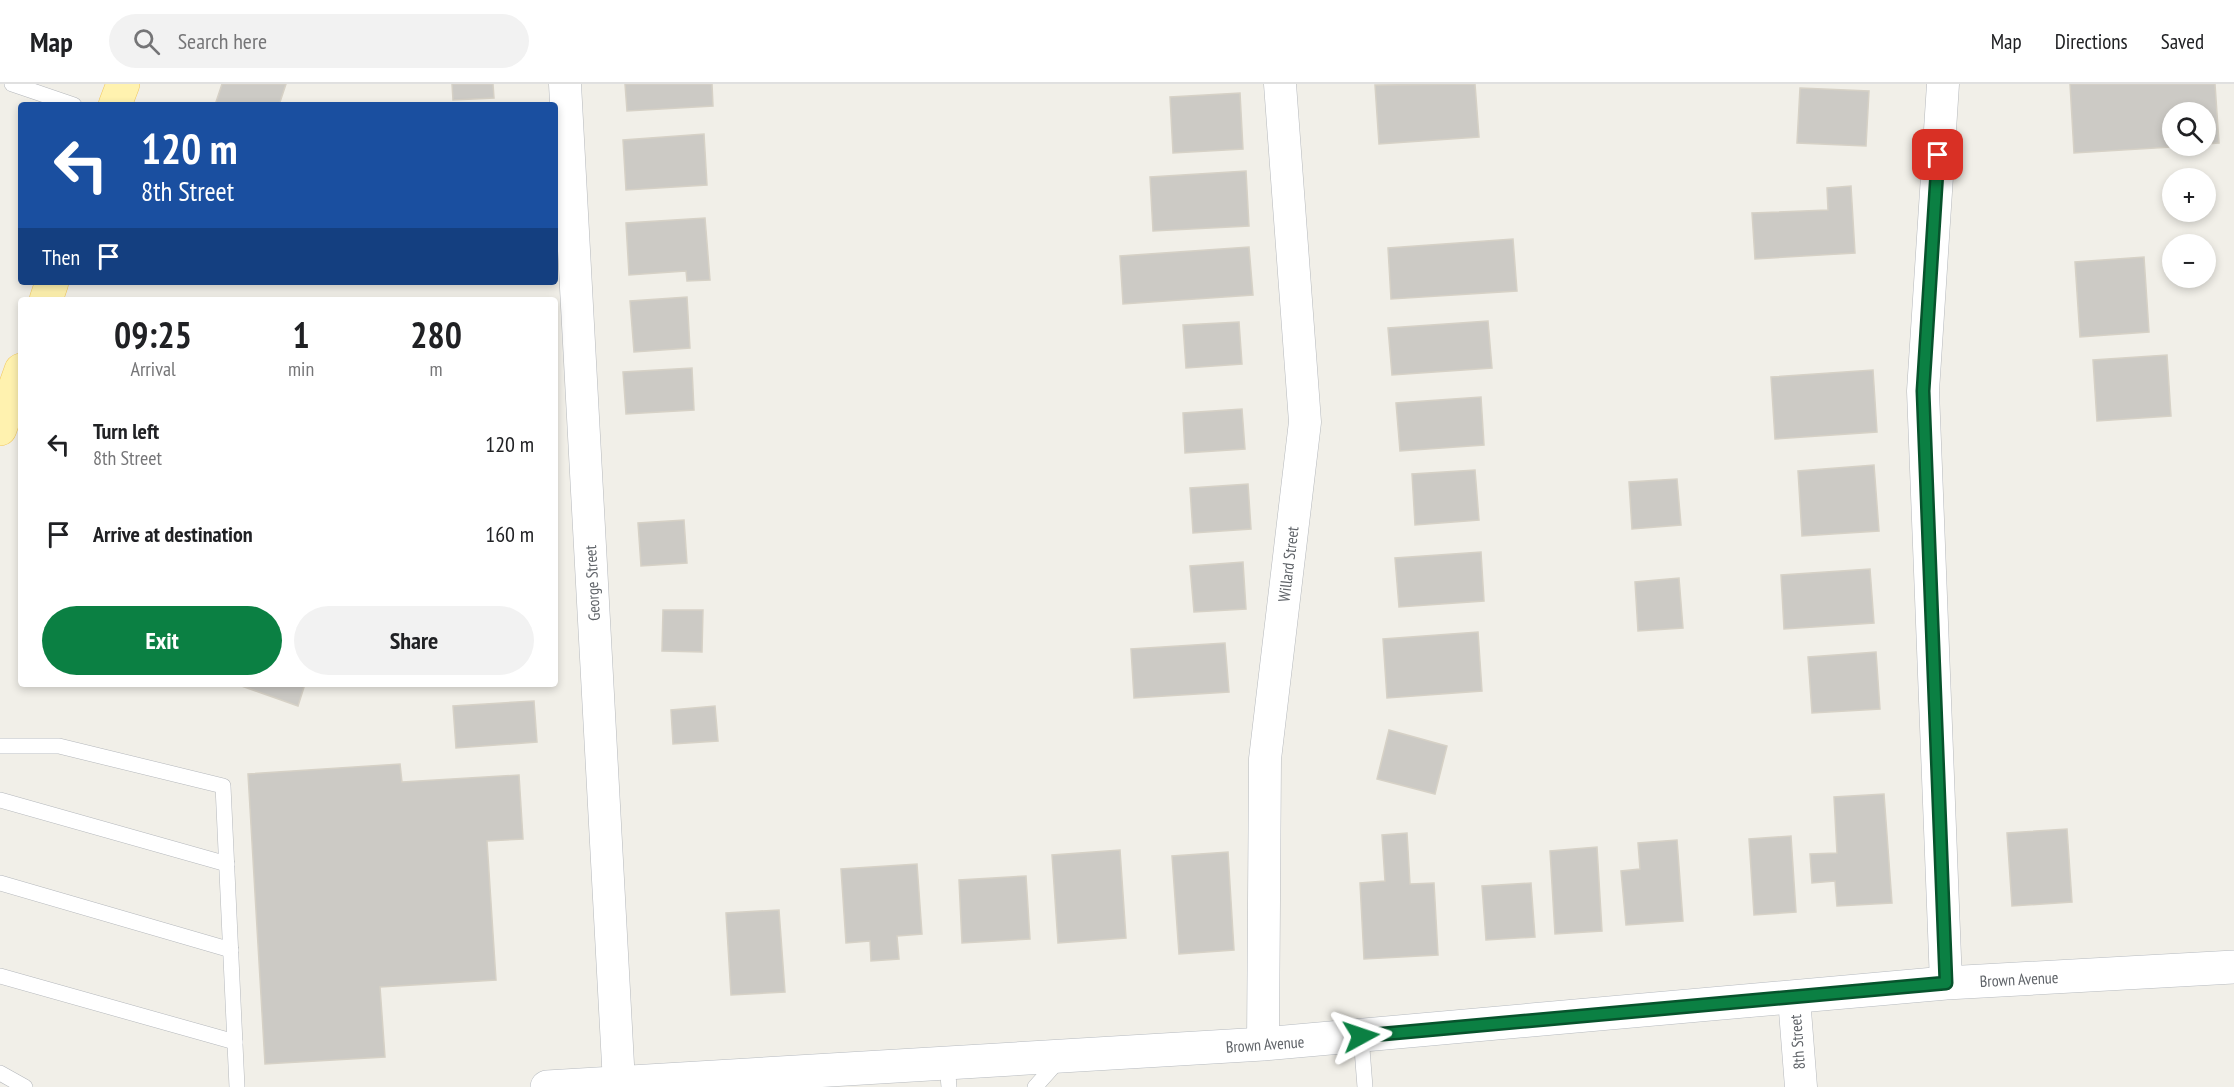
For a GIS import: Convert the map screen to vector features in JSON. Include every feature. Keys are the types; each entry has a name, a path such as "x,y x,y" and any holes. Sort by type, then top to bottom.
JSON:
{"main road":[{"path":"116,102 123,84"},
{"path":"0,429 18,381"}],"street":[{"name":"George Street","path":"565,84 619,1083"},
{"name":"Willard Street","path":"1263,1044 1265,759 1305,422 1280,84"},
{"path":"1943,84 1923,391 1946,983"},
{"name":"Brown Avenue","path":"547,1087 619,1083 948,1075 1061,1056 1361,1036 1946,983 2234,967"},
{"name":"8th Street","path":"1794,998 1801,1087"}],"lane":[{"path":"12,84 65,102"},
{"path":"0,746 59,746 223,786 237,1087"},
{"path":"0,800 227,864"},
{"path":"0,883 231,950"},
{"path":"0,976 236,1041"},
{"path":"1361,1036 1365,1087"},
{"path":"1035,1087 1061,1056"},
{"path":"0,1073 25,1087"}],"building":[{"path":"222,84 286,84 280,102 216,102"},
{"path":"452,84 493,84 494,98 453,100"},
{"path":"625,84 712,84 713,106 627,111"},
{"path":"1475,84 1479,137 1379,144 1375,85"},
{"path":"2070,84 2215,84 2219,143 2216,143 2216,102 2162,102 2162,148 2074,153"},
{"path":"1800,88 1869,91 1866,146 1797,143"},
{"path":"1240,93 1243,149 1173,153 1170,97"},
{"path":"704,134 707,185 626,190 623,140"},
{"path":"1246,171 1249,226 1153,231 1150,177"},
{"path":"1851,186 1855,253 1755,259 1752,213 1828,210 1827,188"},
{"path":"705,218 710,280 687,281 686,271 629,275 626,223"},
{"path":"1513,239 1517,291 1391,299 1388,248"},
{"path":"1249,247 1253,295 1123,304 1120,256"},
{"path":"2144,257 2149,332 2080,337 2075,262"},
{"path":"687,297 690,348 634,352 630,301"},
{"path":"1488,321 1492,368 1392,375 1388,328"},
{"path":"1239,322 1242,364 1186,368 1183,325"},
{"path":"2167,355 2171,416 2097,421 2093,360"},
{"path":"692,368 694,410 626,414 623,372"},
{"path":"1873,370 1877,432 1775,439 1771,377"},
{"path":"1481,397 1484,445 1400,451 1396,403"},
{"path":"1242,409 1245,449 1185,453 1183,413"},
{"path":"1874,465 1879,531 1802,536 1798,471"},
{"path":"1475,470 1479,520 1415,525 1412,474"},
{"path":"1677,479 1681,525 1632,529 1629,482"},
{"path":"1248,484 1251,529 1193,533 1190,488"},
{"path":"684,520 687,563 641,566 638,523"},
{"path":"1481,552 1484,601 1399,607 1395,558"},
{"path":"1243,562 1246,609 1194,612 1190,566"},
{"path":"1870,569 1874,623 1784,629 1781,575"},
{"path":"1679,578 1683,628 1638,631 1635,582"},
{"path":"663,610 703,610 702,652 662,651"},
{"path":"1478,632 1482,691 1387,698 1383,639"},
{"path":"1225,643 1229,692 1134,698 1131,649"},
{"path":"1876,652 1880,709 1812,713 1808,657"},
{"path":"244,687 304,687 298,706"},
{"path":"534,701 537,742 456,748 453,706"},
{"path":"715,706 718,741 673,744 671,710"},
{"path":"1389,730 1447,746 1435,794 1377,779"},
{"path":"400,764 402,782 519,775 523,839 487,841 496,980 380,987 385,1057 265,1064 248,774"},
{"path":"1884,794 1892,903 1837,906 1835,881 1812,883 1810,854 1837,853 1834,797"},
{"path":"2067,829 2072,902 2012,906 2007,833"},
{"path":"1407,833 1410,884 1434,883 1438,955 1364,959 1360,883 1385,881 1382,835"},
{"path":"1791,836 1796,912 1754,915 1749,839"},
{"path":"1677,840 1683,921 1626,925 1621,871 1640,869 1638,843"},
{"path":"1597,847 1602,931 1555,934 1550,851"},
{"path":"1120,850 1126,938 1058,943 1052,855"},
{"path":"1228,852 1234,950 1179,954 1172,856"},
{"path":"917,864 922,934 897,936 899,959 871,961 870,941 846,943 841,869"},
{"path":"1026,876 1030,939 962,943 959,880"},
{"path":"1531,883 1535,937 1486,940 1482,886"},
{"path":"779,910 785,992 731,995 726,913"}],"route":[{"path":"1361,1036 1946,983 1923,391 1938,155"}]}
